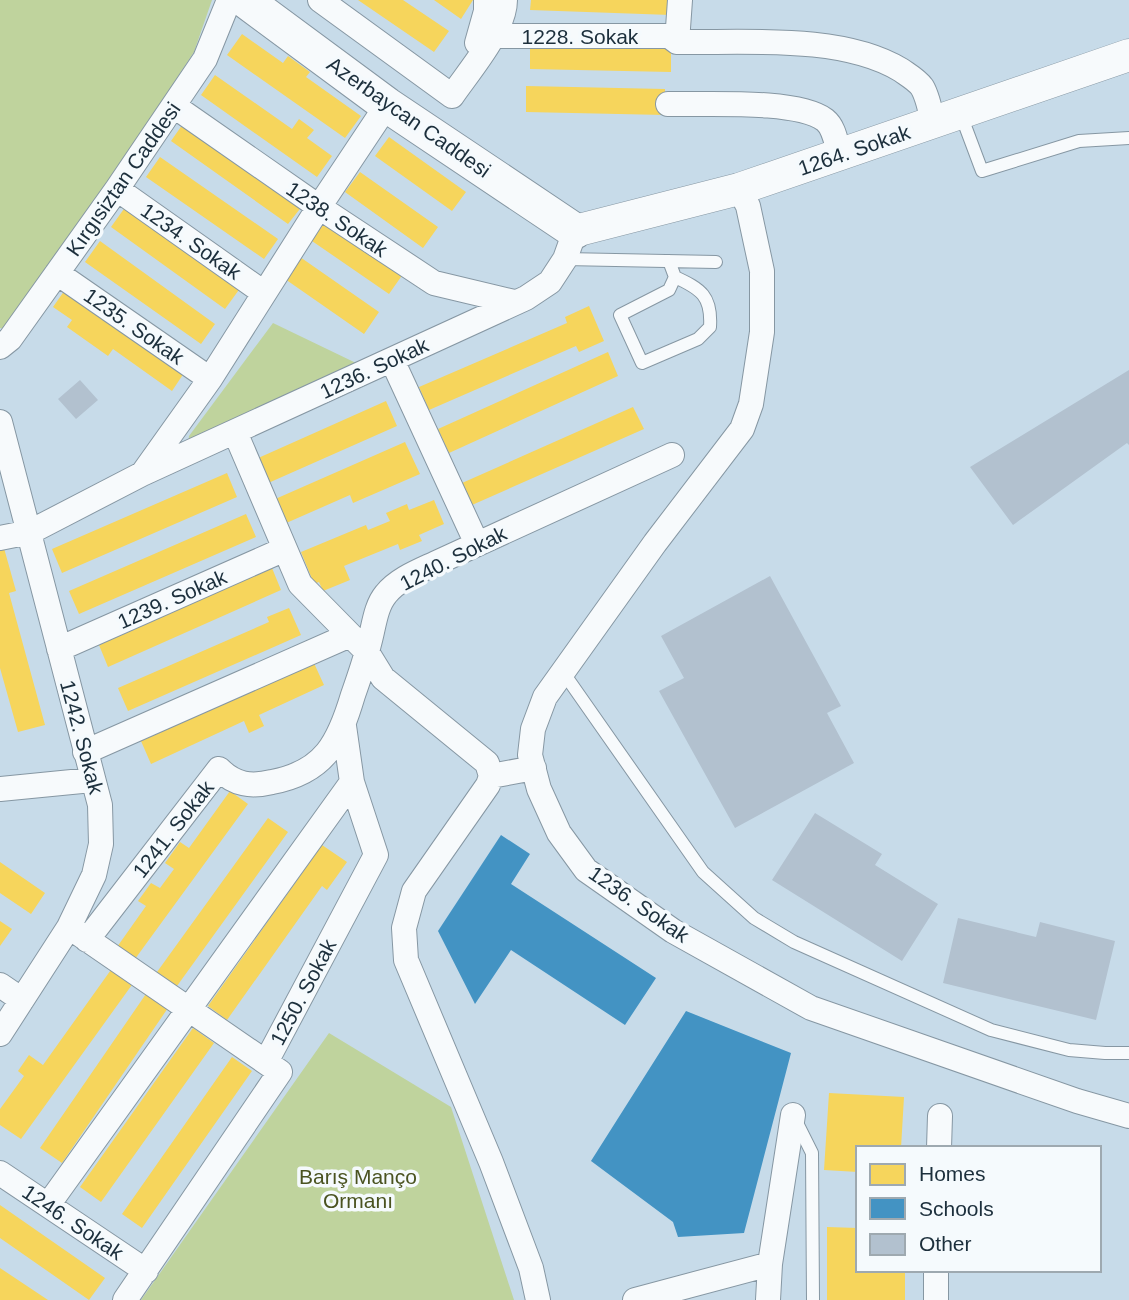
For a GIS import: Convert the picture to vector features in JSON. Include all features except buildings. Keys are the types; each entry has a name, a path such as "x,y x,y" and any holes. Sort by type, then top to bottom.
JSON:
{"main road":[{"name":"Azerbaycan Caddesi","path":"245,0 570,245"}],"street":[{"name":"Kırgısiztan Caddesi","path":"0,347 10,339 174,106 205,59 229,0"},
{"path":"320,0 452,96 492,36 505,12 505,0"},
{"path":"466,75 484,23 486,0"},
{"path":"673,39 680,0"},
{"name":"1228. Sokak","path":"492,36 822,45 874,57 902,71 922,88 947,119"},
{"name":"1264. Sokak","path":"570,245 1129,55"},
{"path":"668,104 748,105 805,111 825,120 831,127 840,155"},
{"name":"1236. Sokak","path":"142,474 210,379 387,105"},
{"name":"1238. Sokak","path":"174,106 434,283 514,302"},
{"name":"1234. Sokak","path":"117,189 264,293"},
{"name":"1236. Sokak","path":"738,190 748,206 762,271 762,332 751,404 742,429 655,543 545,697 533,729 530,755 539,789 559,833 586,870 673,931 811,1008 1077,1101 1129,1116"},
{"name":"1236. Sokak","path":"0,538 30,532 142,474 526,298 550,282 570,245"},
{"name":"1235. Sokak","path":"57,272 210,379"},
{"path":"392,360 477,544"},
{"name":"1242. Sokak","path":"0,422 100,805 101,844 78,933 22,1000 0,1034"},
{"path":"235,432 300,584 359,643 383,678 487,763 491,776 488,785 414,891 404,928 406,960 491,1162 531,1268 538,1300"},
{"name":"1240. Sokak","path":"359,643 386,594 404,579 672,455"},
{"name":"1239. Sokak","path":"59,649 285,549"},
{"path":"85,752 359,643"},
{"name":"1241. Sokak","path":"78,933 219,769 228,778 243,785 261,785 283,780 318,764 331,750 344,726 359,643"},
{"name":"1250. Sokak","path":"125,1300 280,1072 265,1062 376,855 352,782 344,726"},
{"path":"491,776 534,768"},
{"path":"0,789 92,780"},
{"path":"48,1205 352,782"},
{"path":"78,933 265,1062"},
{"path":"0,985 22,1000"},
{"path":"768,1300 770,1264 793,1115"},
{"path":"939,1146 940,1116"},
{"name":"1246. Sokak","path":"0,1173 146,1270"},
{"path":"635,1300 770,1264"},
{"path":"936,1272 936,1300"}],"lane":[{"path":"947,119 982,171 1079,141 1129,138"},
{"path":"570,245 669,261 716,262"},
{"path":"669,261 675,277 699,290 708,300 710,327 698,339 642,363 620,315 669,290 675,277"},
{"path":"563,672 703,872 754,918 794,943 991,1030 1069,1050 1105,1054 1129,1053"},
{"path":"793,1115 812,1153 813,1300"}],"green space":[{"path":"0,0 212,0 194,52 79,227 4,329 0,328"},
{"path":"273,323 356,363 188,444 189,436"},
{"name":"Barış Manço Ormanı","path":"329,1033 451,1107 514,1300 141,1300"}]}
